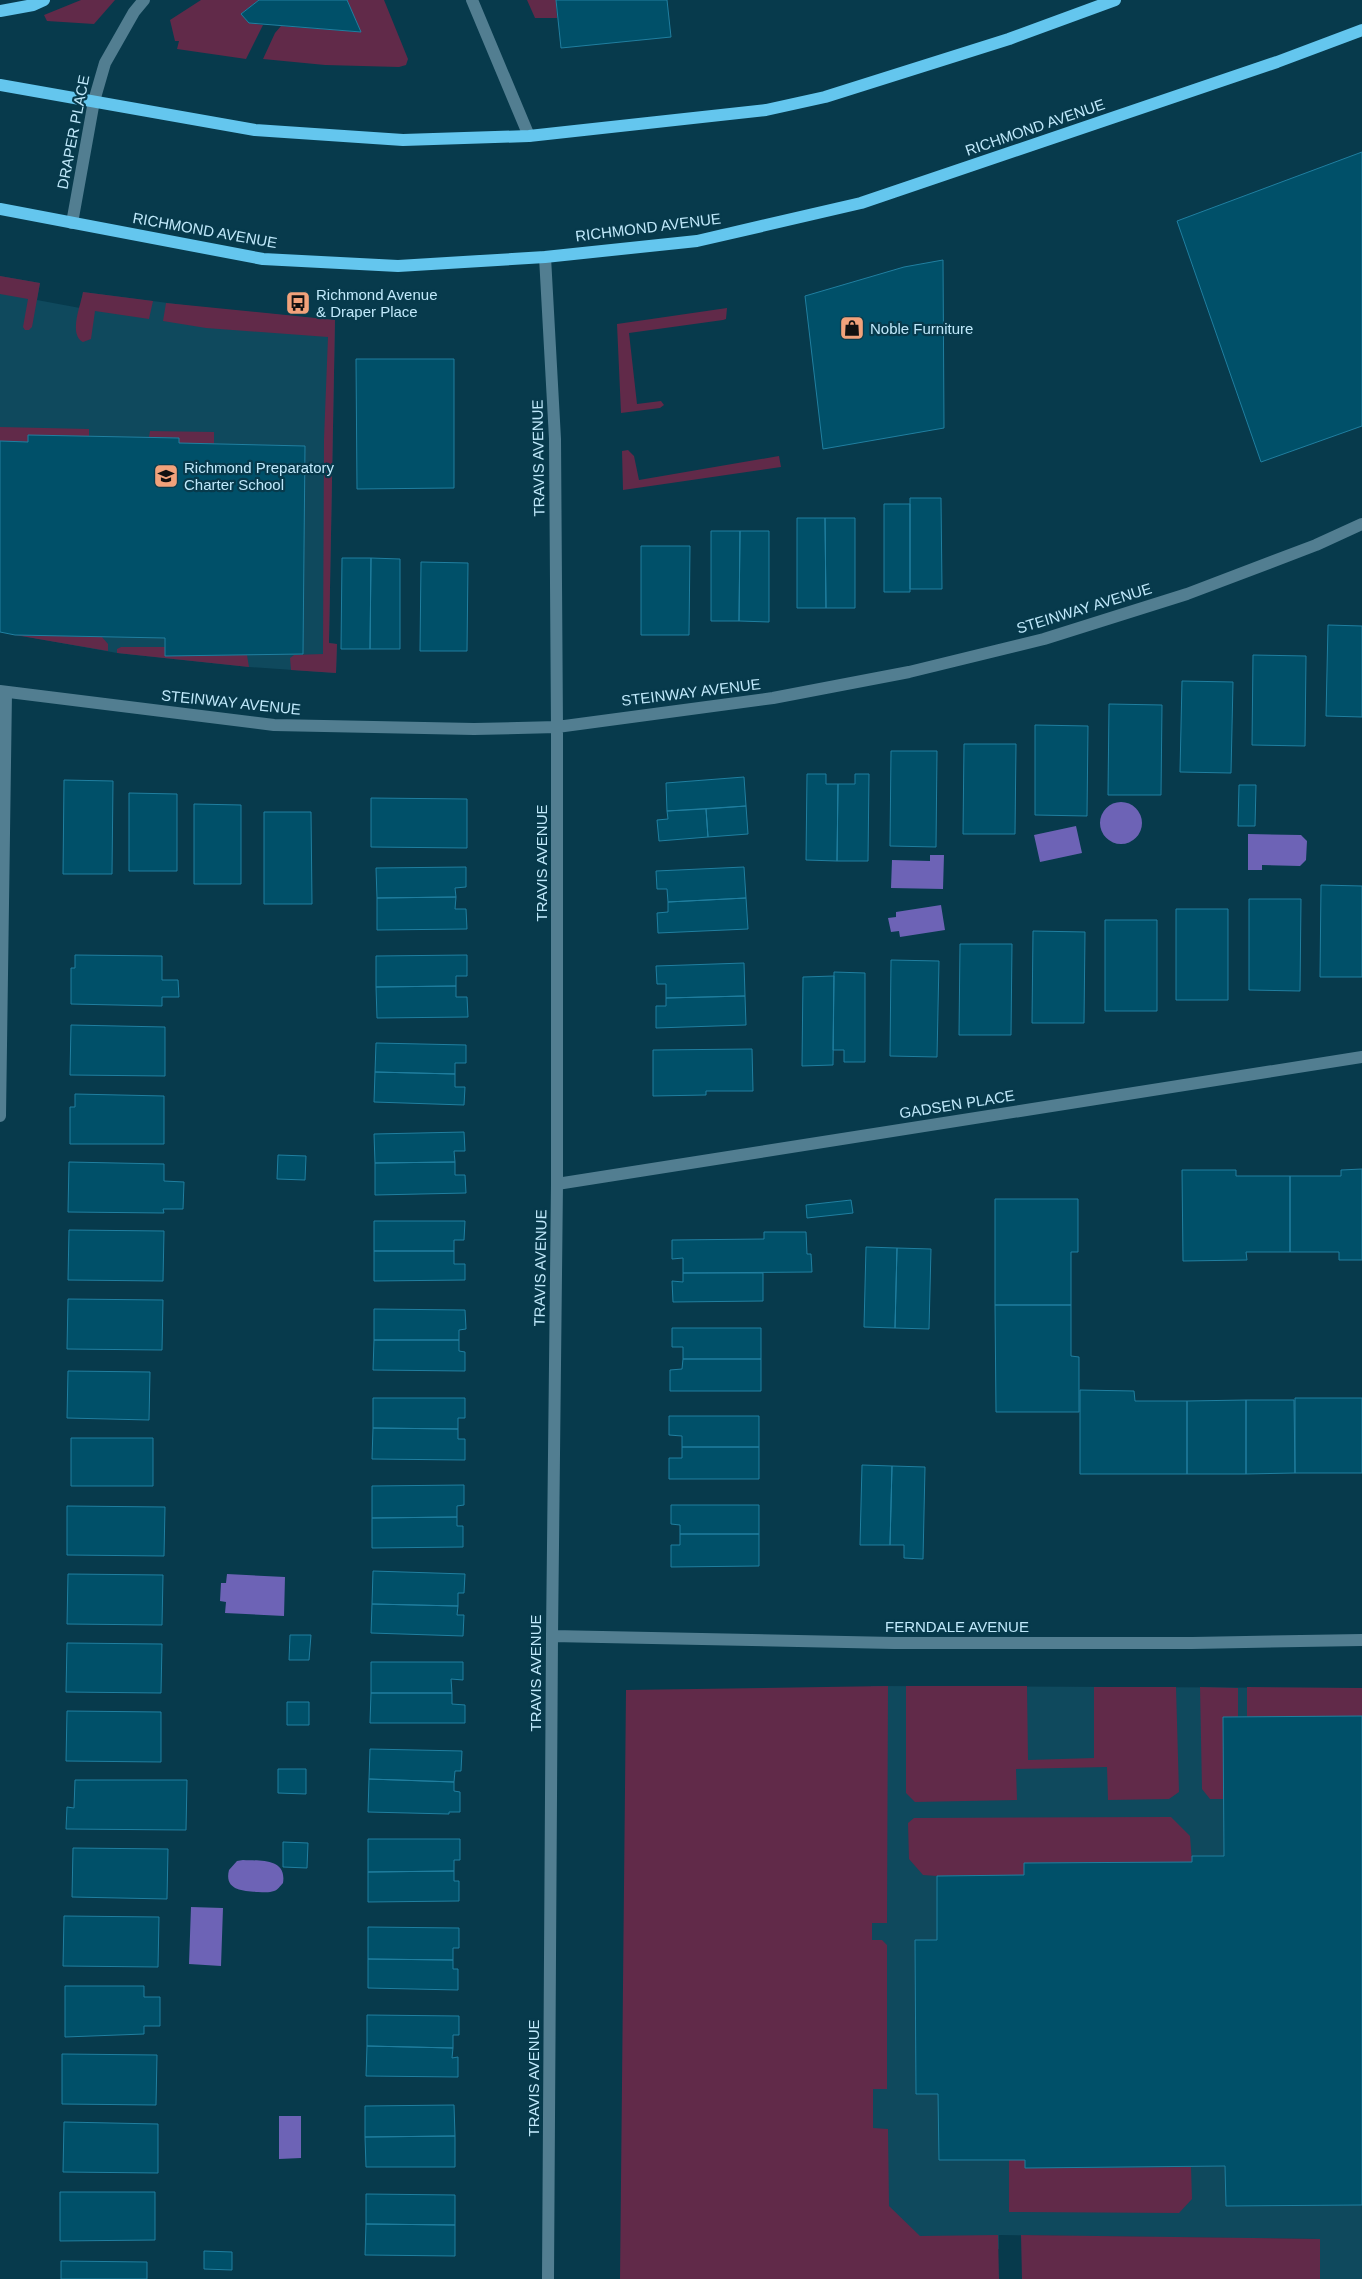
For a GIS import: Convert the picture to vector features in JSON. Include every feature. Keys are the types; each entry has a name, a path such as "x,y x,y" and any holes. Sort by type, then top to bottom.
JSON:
{"main road":[{"path":"0,10 44,0"},
{"path":"0,85 256,130 403,140 530,136 766,110 825,97 1009,40 1115,0"},
{"name":"RICHMOND AVENUE","path":"0,209 263,259 398,266 545,257 697,241 861,203 1268,65 1362,30"}],"street":[{"name":"DRAPER PLACE","path":"72,223 94,101 105,63 134,12 144,0"},
{"path":"472,0 530,136"},
{"name":"TRAVIS AVENUE","path":"545,257 555,439 557,727 557,1184 548,2279"},
{"name":"STEINWAY AVENUE","path":"3,692 274,725 474,729 557,727 773,698 909,672 1044,639 1187,594 1362,524"},
{"path":"0,1116 3,692"},
{"name":"GADSEN PLACE","path":"557,1184 1362,1057"},
{"name":"FERNDALE AVENUE","path":"552,1636 894,1643 1362,1640"}],"shaded area":[{"path":"81,0 115,0 94,24 47,21 44,15"},
{"path":"201,0 259,0 241,14 249,23 263,25 246,59 177,49 179,41 175,41 170,20"},
{"path":"347,0 384,0 408,59 406,65 399,67 325,65 263,59 275,33 281,26 360,32"},
{"path":"527,0 556,0 557,18 535,18"},
{"name":"Richmond Preparatory Charter School","path":"0,276 40,283 37,300 80,308 83,292 199,307 335,320 329,643 337,644 336,673 249,667 117,653 0,632"},
{"path":"0,276 40,283 32,327 29,330 25,330 23,327 28,299 0,294"},
{"path":"83,292 153,301 149,319 95,311 91,339 83,342 76,333 76,326"},
{"path":"166,303 335,320 329,643 337,644 336,673 291,670 290,658 294,655 323,654 324,439 328,337 206,328 163,321"},
{"path":"727,308 726,319 723,320 629,333 637,404 661,401 664,405 660,408 621,413 617,324"},
{"path":"0,427 89,429 89,436 28,442 0,441"},
{"path":"150,431 214,432 214,444 179,443 179,438 149,437"},
{"path":"628,450 634,456 639,480 779,456 781,467 623,490 622,451"},
{"path":"15,635 102,637 108,644 108,651"},
{"path":"121,647 165,647 166,656 247,655 249,667 117,653 117,649"},
{"path":"1125,802 1133,805 1139,811 1142,823 1139,835 1133,841 1117,844 1109,841 1103,835 1100,819 1103,811 1109,805"},
{"path":"1076,826 1082,853 1040,862 1034,835"},
{"path":"1248,834 1301,835 1307,841 1306,860 1300,866 1262,865 1262,870 1248,870"},
{"path":"930,855 944,855 943,889 891,888 892,860 930,861"},
{"path":"941,905 945,930 900,937 899,931 891,932 888,918 896,917 896,912"},
{"path":"227,1574 285,1577 284,1616 225,1613 226,1602 220,1601 221,1583 226,1583"},
{"path":"871,1686 1362,1688 1362,2279 1320,2279 1319,2239 999,2235 999,2249 911,2251 873,2212"},
{"path":"888,1686 887,1923 872,1923 872,1940 882,1940 887,1945 887,2089 873,2089 873,2128 888,2129 889,2206 920,2236 998,2235 999,2279 620,2279 626,1690"},
{"path":"906,1686 1027,1686 1028,1760 1094,1758 1094,1687 1176,1687 1179,1792 1169,1799 1108,1800 1107,1767 1016,1769 1017,1800 915,1802 906,1793"},
{"path":"1200,1687 1238,1688 1238,1717 1223,1717 1223,1799 1210,1799 1202,1789"},
{"path":"1247,1687 1362,1688 1362,1716 1247,1717"},
{"path":"1171,1817 1190,1836 1192,1862 1024,1863 1024,1875 937,1876 923,1875 909,1859 908,1823 914,1818"},
{"path":"237,1861 271,1862 277,1865 283,1875 283,1883 277,1890 270,1892 246,1891 236,1888 229,1882 229,1870"},
{"path":"191,1907 223,1908 221,1966 189,1964"},
{"path":"279,2116 301,2116 301,2158 279,2159"},
{"path":"1009,2160 1025,2160 1026,2168 1191,2167 1192,2199 1179,2213 1009,2212"},
{"path":"1021,2235 1320,2239 1320,2279 1022,2279"}],"building":[{"path":"259,0 347,0 361,32 249,23 241,14"},
{"path":"556,0 667,0 671,37 561,48"},
{"path":"1362,152 1362,426 1261,462 1177,221"},
{"path":"943,260 944,428 823,449 805,296 904,267"},
{"path":"356,359 454,359 454,488 357,489"},
{"path":"28,435 179,438 179,443 305,446 303,654 165,656 165,638 15,635 0,632 0,441 28,442"},
{"path":"910,498 941,498 942,589 910,589"},
{"path":"884,504 910,504 910,592 884,592"},
{"path":"797,518 825,518 826,608 797,608"},
{"path":"825,518 855,518 855,608 826,608"},
{"path":"711,531 740,531 739,621 711,621"},
{"path":"740,531 769,531 769,622 739,621"},
{"path":"641,546 690,546 689,635 641,635"},
{"path":"342,558 371,558 370,649 341,649"},
{"path":"371,558 400,559 400,649 370,649"},
{"path":"421,562 468,563 467,651 420,651"},
{"path":"1328,625 1362,626 1362,717 1326,716"},
{"path":"1253,655 1306,656 1305,746 1252,745"},
{"path":"1182,681 1233,682 1231,773 1180,772"},
{"path":"1109,704 1162,705 1161,795 1108,795"},
{"path":"1035,725 1088,726 1087,816 1035,815"},
{"path":"964,744 1016,744 1015,834 963,834"},
{"path":"891,751 937,751 936,847 890,846"},
{"path":"807,774 826,774 826,784 838,784 837,861 806,860"},
{"path":"855,774 869,774 868,861 837,861 838,784 855,784"},
{"path":"744,777 746,806 667,811 666,783"},
{"path":"64,780 113,781 112,874 63,874"},
{"path":"1239,785 1256,785 1255,826 1238,826"},
{"path":"129,793 177,794 177,871 129,871"},
{"path":"371,798 467,799 467,848 371,847"},
{"path":"194,804 241,805 241,884 194,884"},
{"path":"746,806 748,834 708,837 706,809"},
{"path":"706,809 708,837 659,841 657,820 668,819 667,811"},
{"path":"264,812 311,812 312,904 264,904"},
{"path":"466,867 466,887 455,888 456,897 377,898 376,868"},
{"path":"744,867 746,898 668,902 667,889 657,889 656,871"},
{"path":"1321,885 1362,886 1362,977 1320,977"},
{"path":"456,897 455,909 466,909 467,929 377,930 377,898"},
{"path":"746,898 748,929 658,933 657,913 668,912 668,902"},
{"path":"1249,899 1301,899 1300,991 1249,990"},
{"path":"1176,909 1228,909 1228,1000 1176,1000"},
{"path":"1105,920 1157,920 1157,1011 1105,1011"},
{"path":"1033,931 1085,932 1084,1023 1032,1023"},
{"path":"960,944 1012,944 1011,1035 959,1035"},
{"path":"75,955 162,956 162,980 178,980 179,997 162,997 162,1006 71,1004 71,968 75,968"},
{"path":"467,955 467,976 456,976 456,986 376,987 376,956"},
{"path":"891,960 939,961 937,1057 890,1056"},
{"path":"744,963 745,996 666,998 666,984 657,984 656,966"},
{"path":"834,972 865,973 865,1062 844,1062 844,1050 833,1050"},
{"path":"834,976 833,1065 802,1066 803,977"},
{"path":"456,986 456,997 467,997 468,1017 377,1018 376,987"},
{"path":"745,996 746,1025 656,1028 656,1006 666,1006 666,998"},
{"path":"71,1025 165,1027 165,1076 70,1075"},
{"path":"376,1043 466,1045 466,1063 455,1063 455,1074 375,1072"},
{"path":"752,1049 753,1091 706,1091 706,1095 653,1096 653,1050"},
{"path":"375,1072 455,1074 455,1087 465,1087 464,1105 374,1102"},
{"path":"75,1094 164,1096 164,1144 70,1144 70,1107 75,1107"},
{"path":"464,1132 465,1151 454,1151 455,1162 375,1163 374,1134"},
{"path":"278,1155 306,1156 305,1180 277,1179"},
{"path":"69,1162 164,1164 164,1181 184,1182 183,1209 163,1209 164,1213 68,1212"},
{"path":"455,1162 455,1175 465,1175 466,1193 375,1195 375,1163"},
{"path":"1362,1169 1362,1260 1339,1260 1339,1252 1290,1252 1290,1176 1341,1176 1341,1170"},
{"path":"1182,1170 1236,1170 1236,1176 1290,1176 1290,1252 1246,1252 1247,1260 1183,1261"},
{"path":"995,1199 1078,1199 1078,1252 1071,1252 1071,1305 995,1305"},
{"path":"851,1200 853,1213 807,1218 806,1205"},
{"path":"374,1221 465,1221 464,1240 454,1240 454,1251 374,1251"},
{"path":"69,1230 164,1231 163,1281 68,1280"},
{"path":"764,1232 806,1232 807,1254 811,1254 812,1272 683,1273 683,1258 672,1259 672,1240 764,1239"},
{"path":"866,1247 897,1248 895,1328 864,1327"},
{"path":"897,1248 931,1249 929,1329 895,1328"},
{"path":"374,1251 454,1251 454,1264 465,1264 465,1280 374,1281"},
{"path":"683,1273 763,1273 763,1301 673,1302 672,1281 683,1282"},
{"path":"68,1299 163,1300 162,1350 67,1349"},
{"path":"995,1305 1071,1305 1071,1356 1079,1357 1079,1412 996,1412"},
{"path":"374,1309 465,1310 466,1329 459,1330 459,1340 374,1340"},
{"path":"672,1328 761,1328 761,1359 683,1359 683,1347 672,1347"},
{"path":"374,1340 459,1340 459,1351 465,1352 465,1371 373,1370"},
{"path":"683,1359 761,1359 761,1391 670,1391 670,1370 682,1369"},
{"path":"68,1371 150,1372 149,1420 67,1418"},
{"path":"1080,1390 1134,1391 1135,1401 1187,1401 1187,1474 1080,1474"},
{"path":"373,1398 465,1398 465,1418 458,1418 458,1429 373,1428"},
{"path":"1295,1398 1362,1398 1362,1473 1295,1473"},
{"path":"1246,1400 1294,1400 1295,1473 1246,1474"},
{"path":"1246,1400 1246,1474 1187,1474 1187,1401"},
{"path":"669,1416 759,1416 759,1447 682,1447 682,1436 669,1435"},
{"path":"373,1428 458,1429 458,1439 465,1439 465,1460 372,1459"},
{"path":"71,1438 153,1438 153,1486 71,1486"},
{"path":"682,1447 759,1447 759,1479 669,1479 669,1458 682,1458"},
{"path":"862,1465 892,1466 890,1545 860,1545"},
{"path":"892,1466 925,1467 923,1559 904,1558 904,1545 890,1545"},
{"path":"464,1485 464,1505 457,1506 457,1517 372,1518 372,1486"},
{"path":"671,1505 759,1505 759,1534 680,1534 680,1525 671,1524"},
{"path":"67,1506 165,1507 164,1556 67,1555"},
{"path":"457,1517 457,1526 463,1526 463,1547 372,1548 372,1518"},
{"path":"680,1534 759,1534 759,1566 671,1567 671,1545 680,1545"},
{"path":"373,1571 465,1574 464,1593 458,1593 458,1606 372,1604"},
{"path":"68,1574 163,1575 162,1625 67,1624"},
{"path":"372,1604 458,1606 457,1615 464,1615 463,1636 371,1633"},
{"path":"290,1635 311,1635 309,1660 289,1660"},
{"path":"67,1643 162,1644 161,1693 66,1692"},
{"path":"371,1662 463,1662 463,1680 451,1679 452,1693 371,1693"},
{"path":"371,1693 452,1693 452,1704 465,1705 465,1723 370,1723"},
{"path":"287,1702 309,1702 309,1725 287,1725"},
{"path":"67,1711 161,1712 161,1762 66,1761"},
{"path":"1362,1716 1362,2205 1226,2206 1225,2166 1025,2168 1025,2160 939,2160 938,2094 916,2094 915,1940 937,1940 937,1876 1024,1875 1024,1863 1192,1862 1192,1856 1224,1856 1223,1717"},
{"path":"370,1749 462,1751 461,1771 455,1771 454,1782 369,1779"},
{"path":"278,1769 306,1769 306,1794 278,1793"},
{"path":"369,1779 454,1782 454,1791 460,1792 460,1812 449,1812 449,1814 368,1812"},
{"path":"75,1780 187,1780 186,1830 66,1829 67,1807 74,1808"},
{"path":"368,1839 460,1839 460,1860 454,1860 454,1871 368,1872"},
{"path":"283,1842 308,1843 307,1868 283,1867"},
{"path":"73,1848 168,1849 167,1899 72,1897"},
{"path":"454,1871 454,1881 459,1881 459,1901 368,1902 368,1872"},
{"path":"64,1916 159,1917 158,1967 63,1966"},
{"path":"368,1927 459,1928 459,1948 453,1948 453,1960 368,1959"},
{"path":"368,1959 453,1960 453,1969 458,1969 458,1990 368,1988"},
{"path":"65,1986 144,1986 144,1997 160,1997 160,2026 144,2026 144,2034 65,2037"},
{"path":"367,2015 459,2016 459,2035 453,2035 453,2048 367,2046"},
{"path":"367,2046 453,2048 452,2058 458,2057 458,2077 366,2076"},
{"path":"62,2054 157,2055 156,2105 62,2104"},
{"path":"454,2105 455,2136 365,2137 365,2106"},
{"path":"64,2122 158,2124 158,2173 63,2172"},
{"path":"455,2136 455,2167 366,2167 365,2137"},
{"path":"60,2192 155,2192 155,2240 60,2241"},
{"path":"366,2194 455,2195 455,2225 366,2224"},
{"path":"366,2224 455,2225 455,2256 365,2255"},
{"path":"204,2251 232,2252 232,2270 204,2269"},
{"path":"61,2261 147,2262 147,2279 61,2279"}],"place":[{"name":"Richmond Avenue & Draper Place","path":"298,303"},
{"name":"Noble Furniture","path":"852,328"},
{"name":"Richmond Preparatory Charter School","path":"166,476"}]}
